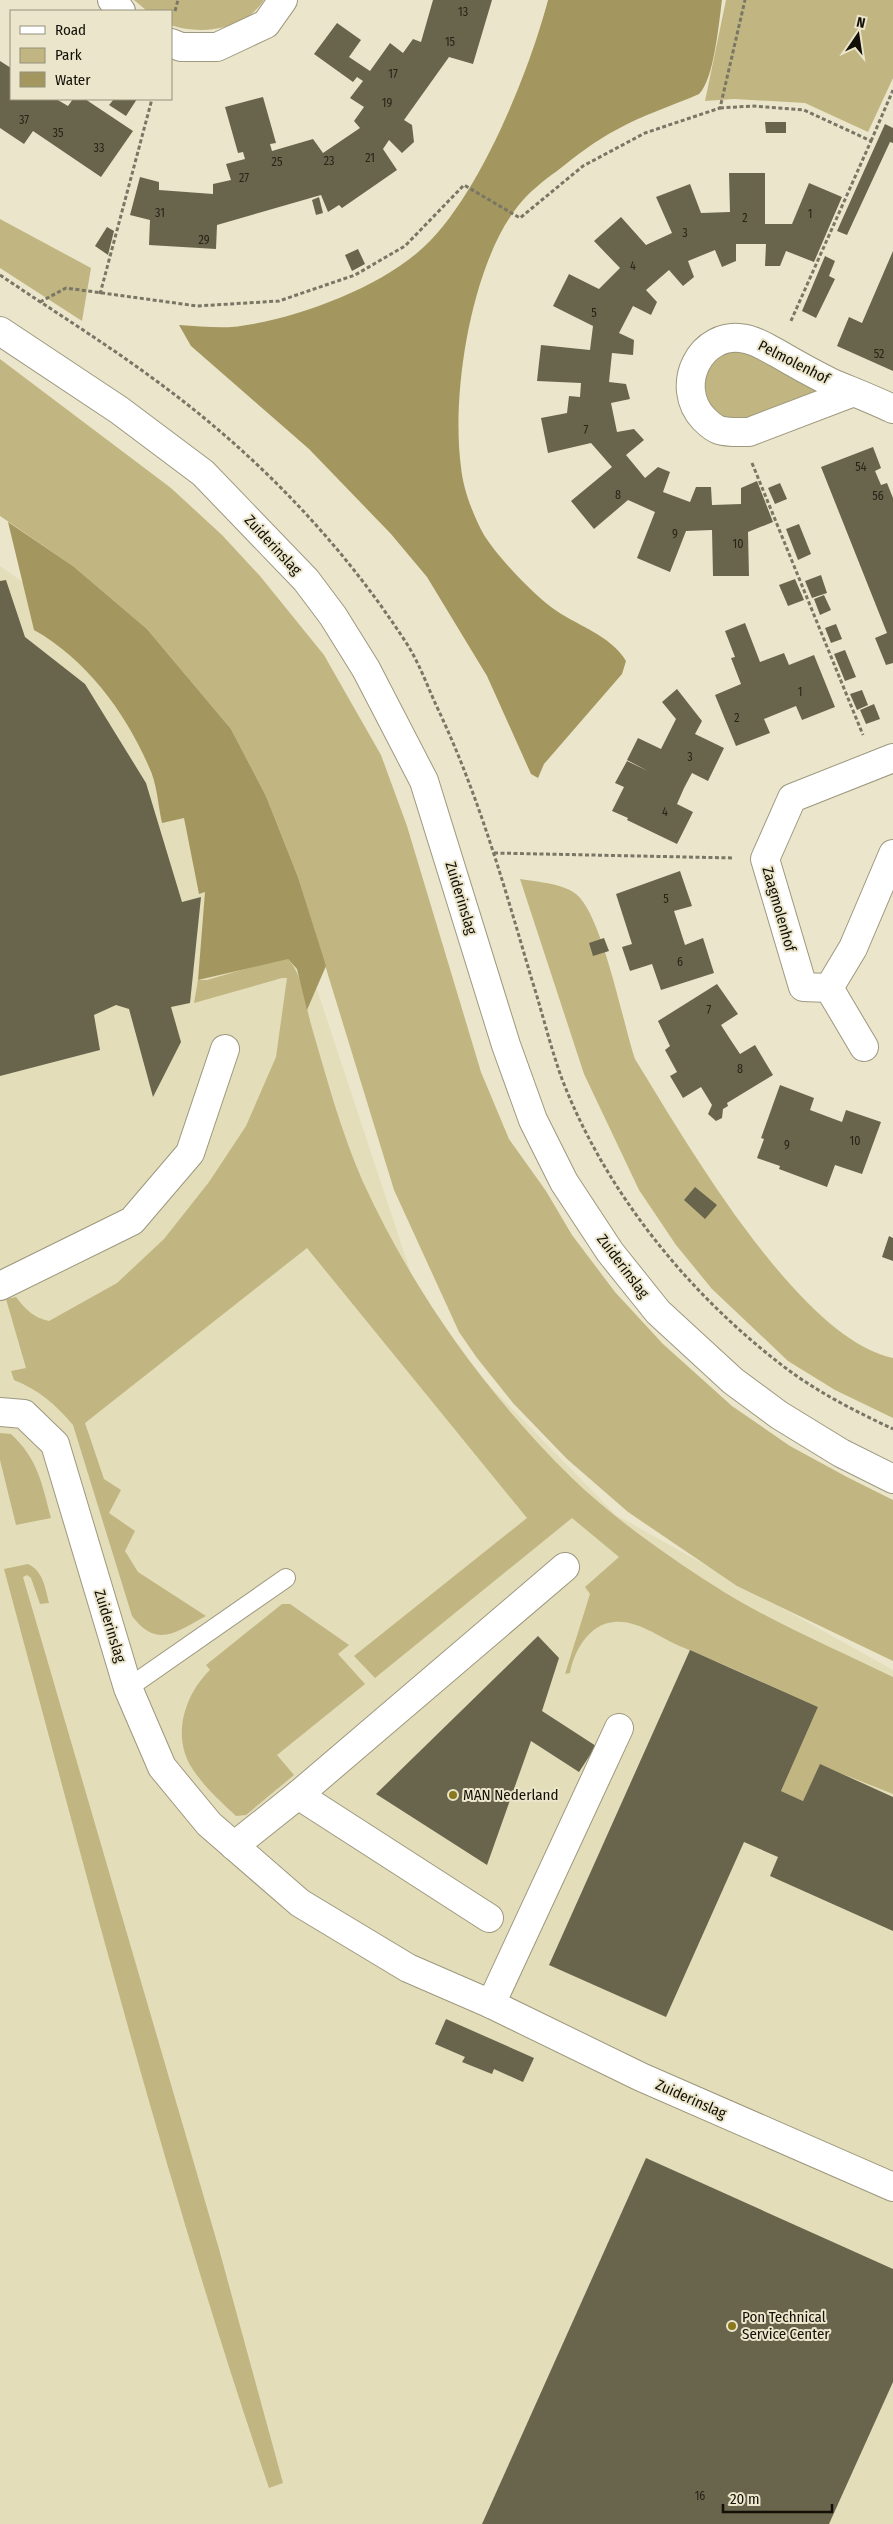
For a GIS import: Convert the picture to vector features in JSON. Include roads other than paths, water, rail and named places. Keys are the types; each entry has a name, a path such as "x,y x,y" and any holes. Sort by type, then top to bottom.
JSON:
{"street":[{"path":"112,0 120,10"},
{"path":"172,43 181,47 217,47 266,24 284,0"},
{"name":"Zuiderinslag","path":"0,331 118,410 203,473 306,580 333,616 366,669 424,781 506,1045 534,1120 564,1182 610,1252 658,1312 732,1380 794,1424 841,1453 893,1479"},
{"name":"Pelmolenhof","path":"854,392 749,432 719,430 711,426 697,412 690,392 690,375 695,362 714,343 730,338 745,338 761,344 854,392 893,408"},
{"name":"Zaagmolenhof","path":"829,988 802,987 765,859 792,798 884,761"},
{"path":"864,1047 829,988 853,948 893,854"},
{"path":"0,1286 132,1221 190,1153 225,1049"},
{"name":"Zuiderinslag","path":"0,1412 24,1414 55,1444 128,1688 162,1767 208,1824 308,1908 408,1968 491,2004 641,2077 893,2187"},
{"path":"234,1846 298,1795 565,1567"},
{"path":"491,2004 619,1728"},
{"path":"298,1795 489,1918"}],"lane":[{"path":"128,1688 286,1578"}],"water":[{"path":"548,0 722,0 712,64 709,76 699,94 636,120 608,134 578,154 526,196 502,231 488,261 468,331 462,368 459,437 464,484 469,502 480,527 497,553 534,592 560,613 602,637 626,661 622,674 544,764 538,778 531,774 487,676 427,577 391,534 309,449 191,346 179,325 232,327 255,324 304,311 354,292 399,267 417,253 439,231 460,203 498,136 528,64"},
{"path":"8,522 73,566 147,629 231,729 266,796 298,877 326,966 307,1010 297,969 288,959 198,980 205,892 199,894 184,818 162,823 152,773 129,727 102,689 87,672 71,656 34,630"}],"place":[{"name":"MAN Nederland","path":"453,1795"},
{"name":"Pon Technical Service Center","path":"732,2326"}]}
